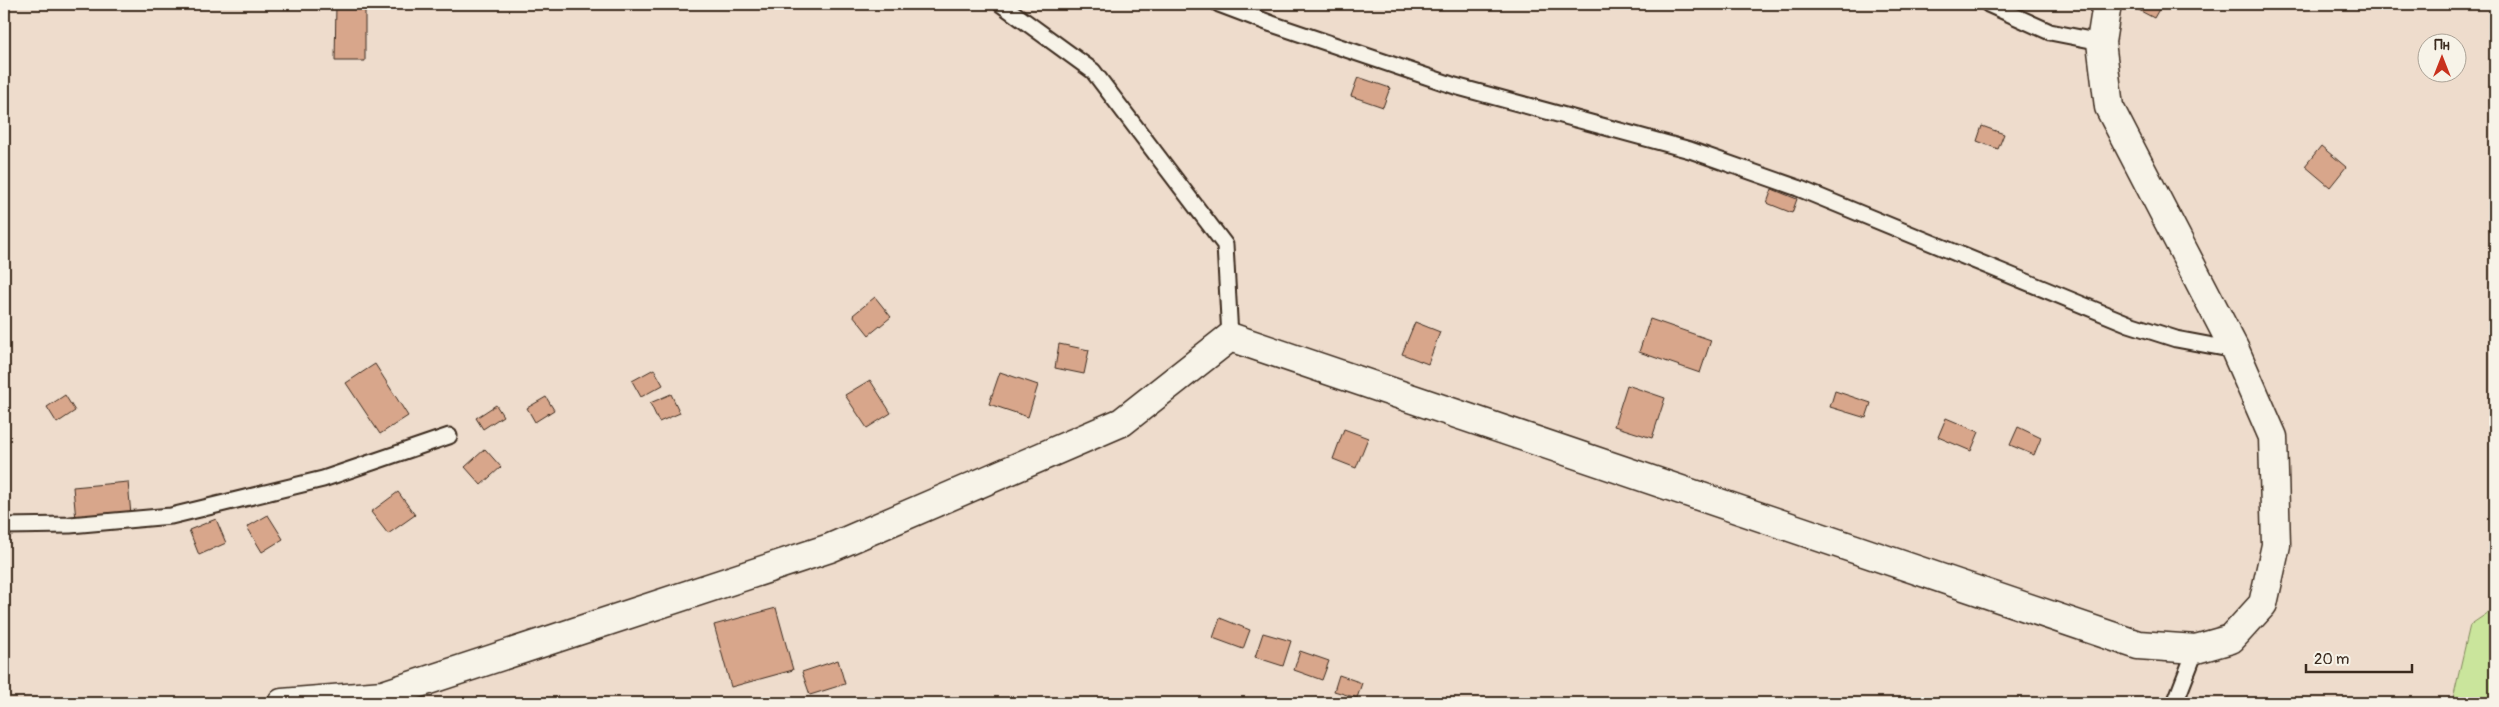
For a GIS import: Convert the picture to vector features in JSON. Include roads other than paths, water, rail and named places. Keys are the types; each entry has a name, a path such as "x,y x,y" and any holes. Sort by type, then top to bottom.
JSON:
{"street":[{"path":"282,703 383,695 830,548 1122,422 1230,336 2138,645 2196,649 2231,640 2263,604 2276,545 2273,437 2234,350 2109,107 2101,42 2107,4"}],"lane":[{"path":"1001,4 1093,71 1224,245 1230,336"},
{"path":"1220,4 1272,24 1454,86 1690,150 1798,188 2129,324 2176,340 2234,350"},
{"path":"1988,4 2050,32 2101,42"},
{"path":"4,526 70,524 171,516 323,479 449,436"},
{"path":"2175,703 2196,649"}]}
